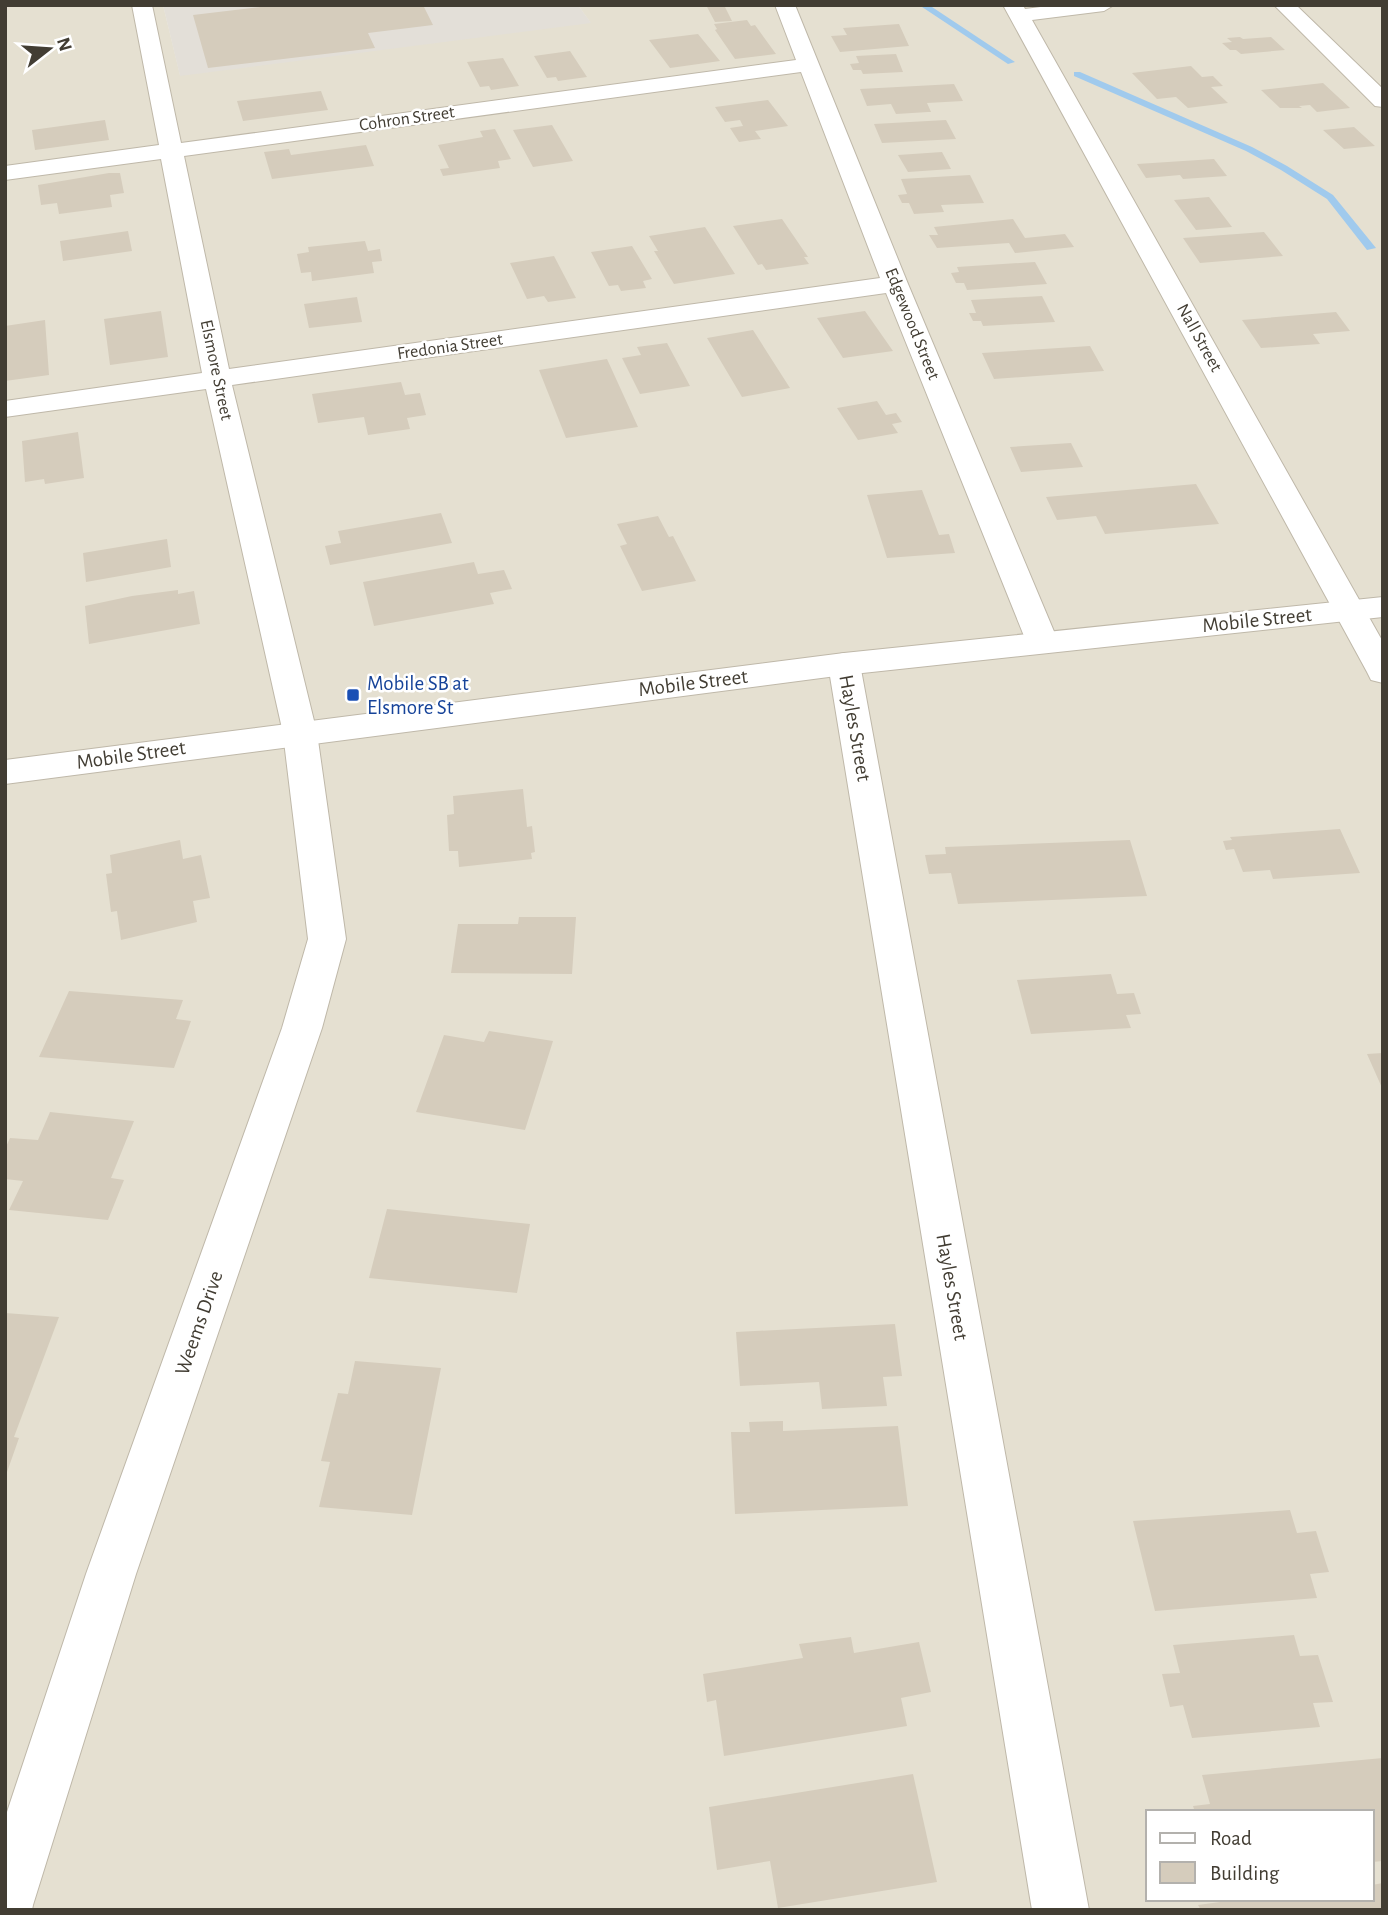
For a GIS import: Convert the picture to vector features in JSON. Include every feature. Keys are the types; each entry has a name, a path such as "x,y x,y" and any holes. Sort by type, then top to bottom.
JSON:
{"street":[{"name":"Elsmore Street","path":"142,5 217,379 300,733"},
{"name":"Edgewood Street","path":"785,5 895,285 1042,641"},
{"path":"1016,11 1104,5"},
{"path":"1284,5 1383,101"},
{"name":"Nall Street","path":"1016,11 1367,609 1383,672"},
{"name":"Cohron Street","path":"5,173 808,65"},
{"name":"Fredonia Street","path":"5,409 895,285"},
{"name":"Mobile Street","path":"5,772 844,664 1042,641 1367,609"},
{"name":"Hayles Street","path":"844,664 1061,1910"},
{"name":"Weems Drive","path":"5,1905 111,1574 302,1028 327,939 300,733"}],"shaded area":[{"path":"5,5 163,5 180,75 590,22 578,5 1383,5 1383,1910 5,1910"},
{"path":"163,5 578,5 591,23 180,76"}],"building":[{"path":"278,5 423,5 433,25 368,33 375,48 208,68 193,15"},
{"path":"706,5 724,5 732,21 715,22"},
{"path":"747,20 751,26 755,25 776,54 735,59 715,30 717,29 714,24"},
{"path":"899,24 909,46 840,52 831,36 847,35 843,28"},
{"path":"698,34 720,61 670,68 649,40"},
{"path":"1271,37 1285,50 1241,54 1222,43 1232,42 1227,38"},
{"path":"570,51 587,77 558,81 556,77 547,78 534,56"},
{"path":"896,54 903,72 863,74 861,70 853,70 850,64 859,63 856,56"},
{"path":"503,58 519,86 491,90 489,86 480,87 467,62"},
{"path":"1191,66 1202,77 1213,76 1223,86 1211,87 1228,103 1188,108 1176,97 1157,99 1132,73"},
{"path":"1323,83 1350,108 1317,112 1310,105 1299,106 1302,108 1280,108 1261,90"},
{"path":"954,84 963,101 927,103 931,112 896,114 891,104 867,106 860,89"},
{"path":"321,91 328,110 243,121 237,101"},
{"path":"768,100 788,126 755,131 761,139 739,142 730,128 743,126 740,120 725,122 715,107"},
{"path":"105,120 109,140 35,150 32,130"},
{"path":"946,120 956,139 882,143 874,124"},
{"path":"552,125 573,161 533,167 513,130"},
{"path":"1354,127 1375,146 1344,149 1323,130"},
{"path":"495,129 511,159 498,161 500,168 443,176 440,169 449,168 438,145 483,137 480,131"},
{"path":"366,145 374,166 272,179 264,152 289,149 291,155"},
{"path":"942,152 951,169 908,172 898,155"},
{"path":"1214,159 1227,176 1183,179 1180,175 1146,178 1137,164"},
{"path":"120,173 124,193 110,195 112,207 59,214 57,203 41,205 38,185"},
{"path":"970,175 984,203 941,205 944,212 914,214 909,203 902,203 898,195 907,194 901,179"},
{"path":"1209,197 1232,227 1196,230 1174,200"},
{"path":"782,219 808,257 804,257 809,264 766,270 762,264 758,265 733,226"},
{"path":"1013,219 1025,238 1065,234 1074,247 1015,253 1009,243 937,248 929,235 938,235 934,227"},
{"path":"705,227 735,274 674,284 654,251 658,251 649,236"},
{"path":"128,231 132,251 63,261 60,241"},
{"path":"1264,232 1283,256 1200,263 1183,238"},
{"path":"365,241 368,251 380,249 382,261 372,262 374,273 312,281 311,272 301,273 297,254 309,252 308,247"},
{"path":"632,246 652,279 643,281 646,288 621,291 618,285 609,286 591,252"},
{"path":"554,256 576,298 548,302 544,296 527,299 510,263"},
{"path":"1035,262 1047,284 967,290 964,283 956,283 951,273 959,272 957,267"},
{"path":"1042,296 1055,322 983,326 981,321 973,321 969,313 976,313 971,300"},
{"path":"357,297 362,322 309,328 304,304"},
{"path":"161,311 168,357 110,365 104,319"},
{"path":"865,311 893,351 843,358 817,318"},
{"path":"1336,312 1350,331 1313,334 1320,344 1261,348 1242,320"},
{"path":"45,320 49,375 5,381 5,326"},
{"path":"753,330 790,388 742,397 707,338"},
{"path":"667,343 690,386 640,394 622,358 641,355 637,347"},
{"path":"1090,346 1104,371 994,379 982,353"},
{"path":"607,359 638,427 566,438 539,370"},
{"path":"401,382 405,395 420,393 426,415 407,418 410,429 368,435 364,417 318,423 312,394"},
{"path":"877,401 886,415 896,413 902,422 892,424 898,433 858,440 837,408"},
{"path":"78,432 84,478 45,484 44,479 25,482 22,441"},
{"path":"1071,443 1083,467 1021,472 1010,447"},
{"path":"1196,484 1219,524 1105,534 1096,516 1057,520 1046,497"},
{"path":"922,490 939,535 949,534 955,553 887,558 867,495"},
{"path":"441,513 452,543 330,565 325,546 341,543 338,531"},
{"path":"658,516 669,537 673,536 696,581 642,591 620,546 627,544 617,524"},
{"path":"167,539 171,567 86,582 83,553"},
{"path":"474,562 478,574 504,570 512,589 490,593 494,604 374,626 363,582"},
{"path":"178,590 178,594 194,591 200,624 89,644 85,606"},
{"path":"523,789 527,827 532,826 535,852 531,853 532,859 459,867 458,851 449,851 447,815 454,814 453,796"},
{"path":"1340,829 1360,873 1273,879 1270,870 1243,872 1234,849 1226,850 1223,841 1232,840 1230,837"},
{"path":"180,840 183,859 201,855 210,898 193,901 197,922 121,940 117,911 111,912 106,874 112,873 110,855"},
{"path":"1130,840 1147,896 958,904 951,873 929,874 925,855 946,854 945,847"},
{"path":"519,917 576,917 572,974 451,973 458,924 518,924"},
{"path":"1111,974 1117,994 1134,993 1141,1014 1126,1015 1131,1028 1031,1034 1017,980"},
{"path":"69,991 183,1000 176,1019 191,1021 174,1068 39,1057"},
{"path":"489,1031 553,1041 525,1130 416,1112 444,1035 484,1042"},
{"path":"1383,1053 1383,1090 1367,1054"},
{"path":"50,1112 134,1121 111,1178 124,1180 108,1220 9,1210 23,1181 5,1179 5,1149 10,1138 38,1140"},
{"path":"387,1209 530,1224 517,1293 369,1278"},
{"path":"5,1313 59,1317 14,1437 19,1438 6,1475"},
{"path":"895,1324 902,1376 883,1377 887,1406 822,1409 819,1382 740,1386 736,1332"},
{"path":"355,1361 441,1368 412,1515 319,1507 330,1462 321,1461 338,1393 348,1394"},
{"path":"783,1421 783,1431 898,1426 908,1506 735,1514 731,1432 750,1432 749,1422"},
{"path":"1290,1510 1297,1533 1316,1531 1329,1572 1310,1574 1317,1598 1155,1611 1133,1521"},
{"path":"1294,1635 1300,1656 1318,1655 1333,1702 1313,1703 1320,1727 1192,1738 1183,1705 1170,1707 1162,1674 1180,1673 1173,1645"},
{"path":"851,1637 854,1653 919,1642 931,1692 901,1698 907,1726 724,1756 716,1700 707,1702 703,1674 803,1658 799,1644"},
{"path":"1383,1758 1383,1861 1374,1862 1374,1810 1194,1810 1193,1806 1210,1804 1202,1775"},
{"path":"913,1774 937,1882 778,1908 770,1861 717,1870 709,1807"},
{"path":"1383,1883 1383,1910 1201,1910 1198,1905 1227,1901 1374,1901 1374,1885"}],"waterway":[{"path":"923,5 1011,62"},
{"path":"1077,74 1249,149 1284,168 1330,197 1371,248"}],"place":[{"name":"Mobile SB at Elsmore St","path":"353,695"}]}
